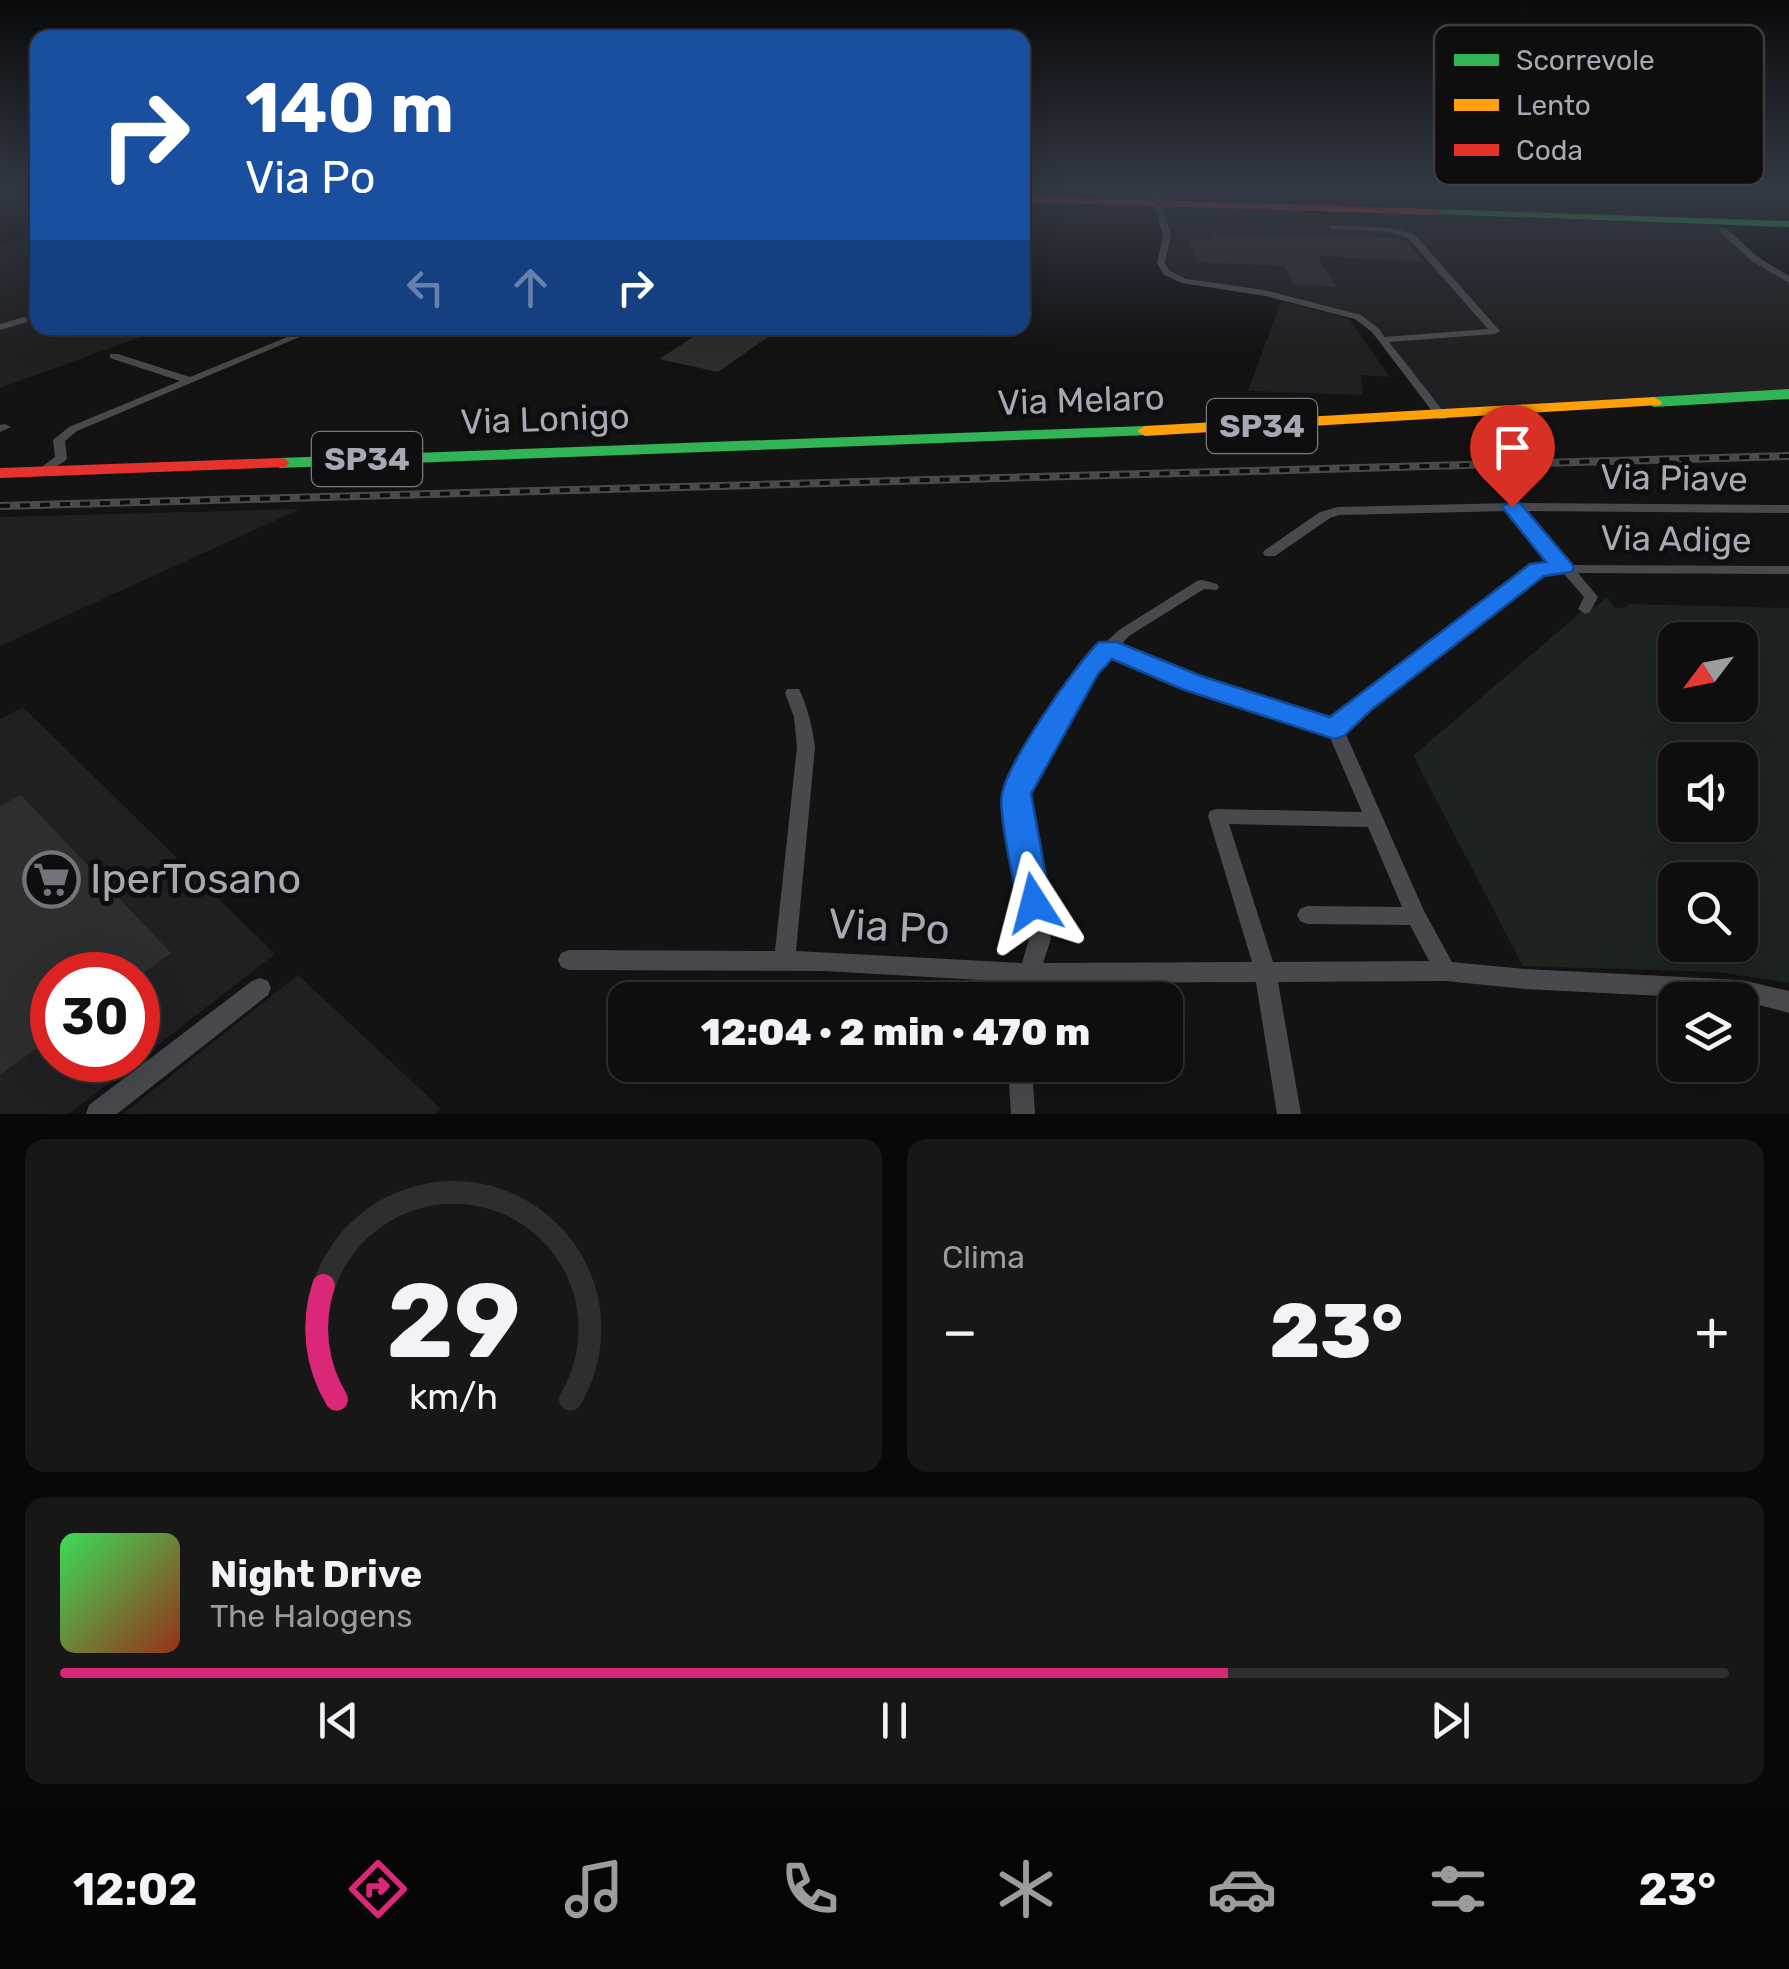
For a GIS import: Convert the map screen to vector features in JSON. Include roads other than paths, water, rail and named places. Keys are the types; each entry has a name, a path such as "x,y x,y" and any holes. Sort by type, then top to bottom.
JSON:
{"main road":[{"name":"Via Melaro","path":"734,445 1442,417 1789,394"},
{"name":"Via Lonigo","path":"0,473 734,445"}],"street":[{"path":"1166,244 1161,263 1166,273 1185,281 1246,289 1347,313 1369,324 1442,417"},
{"path":"1383,342 1390,338 1495,331 1418,244"},
{"path":"1738,244 1755,260 1789,280"},
{"path":"0,327 24,320"},
{"path":"41,472 61,458 59,440 73,429 299,335"},
{"path":"114,356 189,380"},
{"path":"1512,507 1592,597 1585,609"},
{"name":"Via Piave","path":"1270,553 1326,515 1338,512 1512,507 1789,510"},
{"path":"1334,729 1538,569 1563,568"},
{"name":"Via Adige","path":"1563,568 1789,570"},
{"path":"1026,982 1040,939 1016,794 1042,742 1088,668 1124,633 1202,584 1212,587"},
{"path":"1108,648 1191,683 1334,729 1416,916 1446,971"},
{"path":"785,960 806,747 802,717 793,693"},
{"path":"1289,1114 1265,970 1217,816 1373,820"},
{"path":"1308,914 1416,916"},
{"name":"Via Po","path":"569,960 785,960 1029,972"},
{"path":"1029,972 1446,971 1742,990 1789,1002"},
{"path":"98,1114 260,988"},
{"path":"1021,1082 1023,1114"}],"railway":[{"path":"0,506 1789,456"}],"place":[{"name":"IperTosano","path":"51,879"}]}
